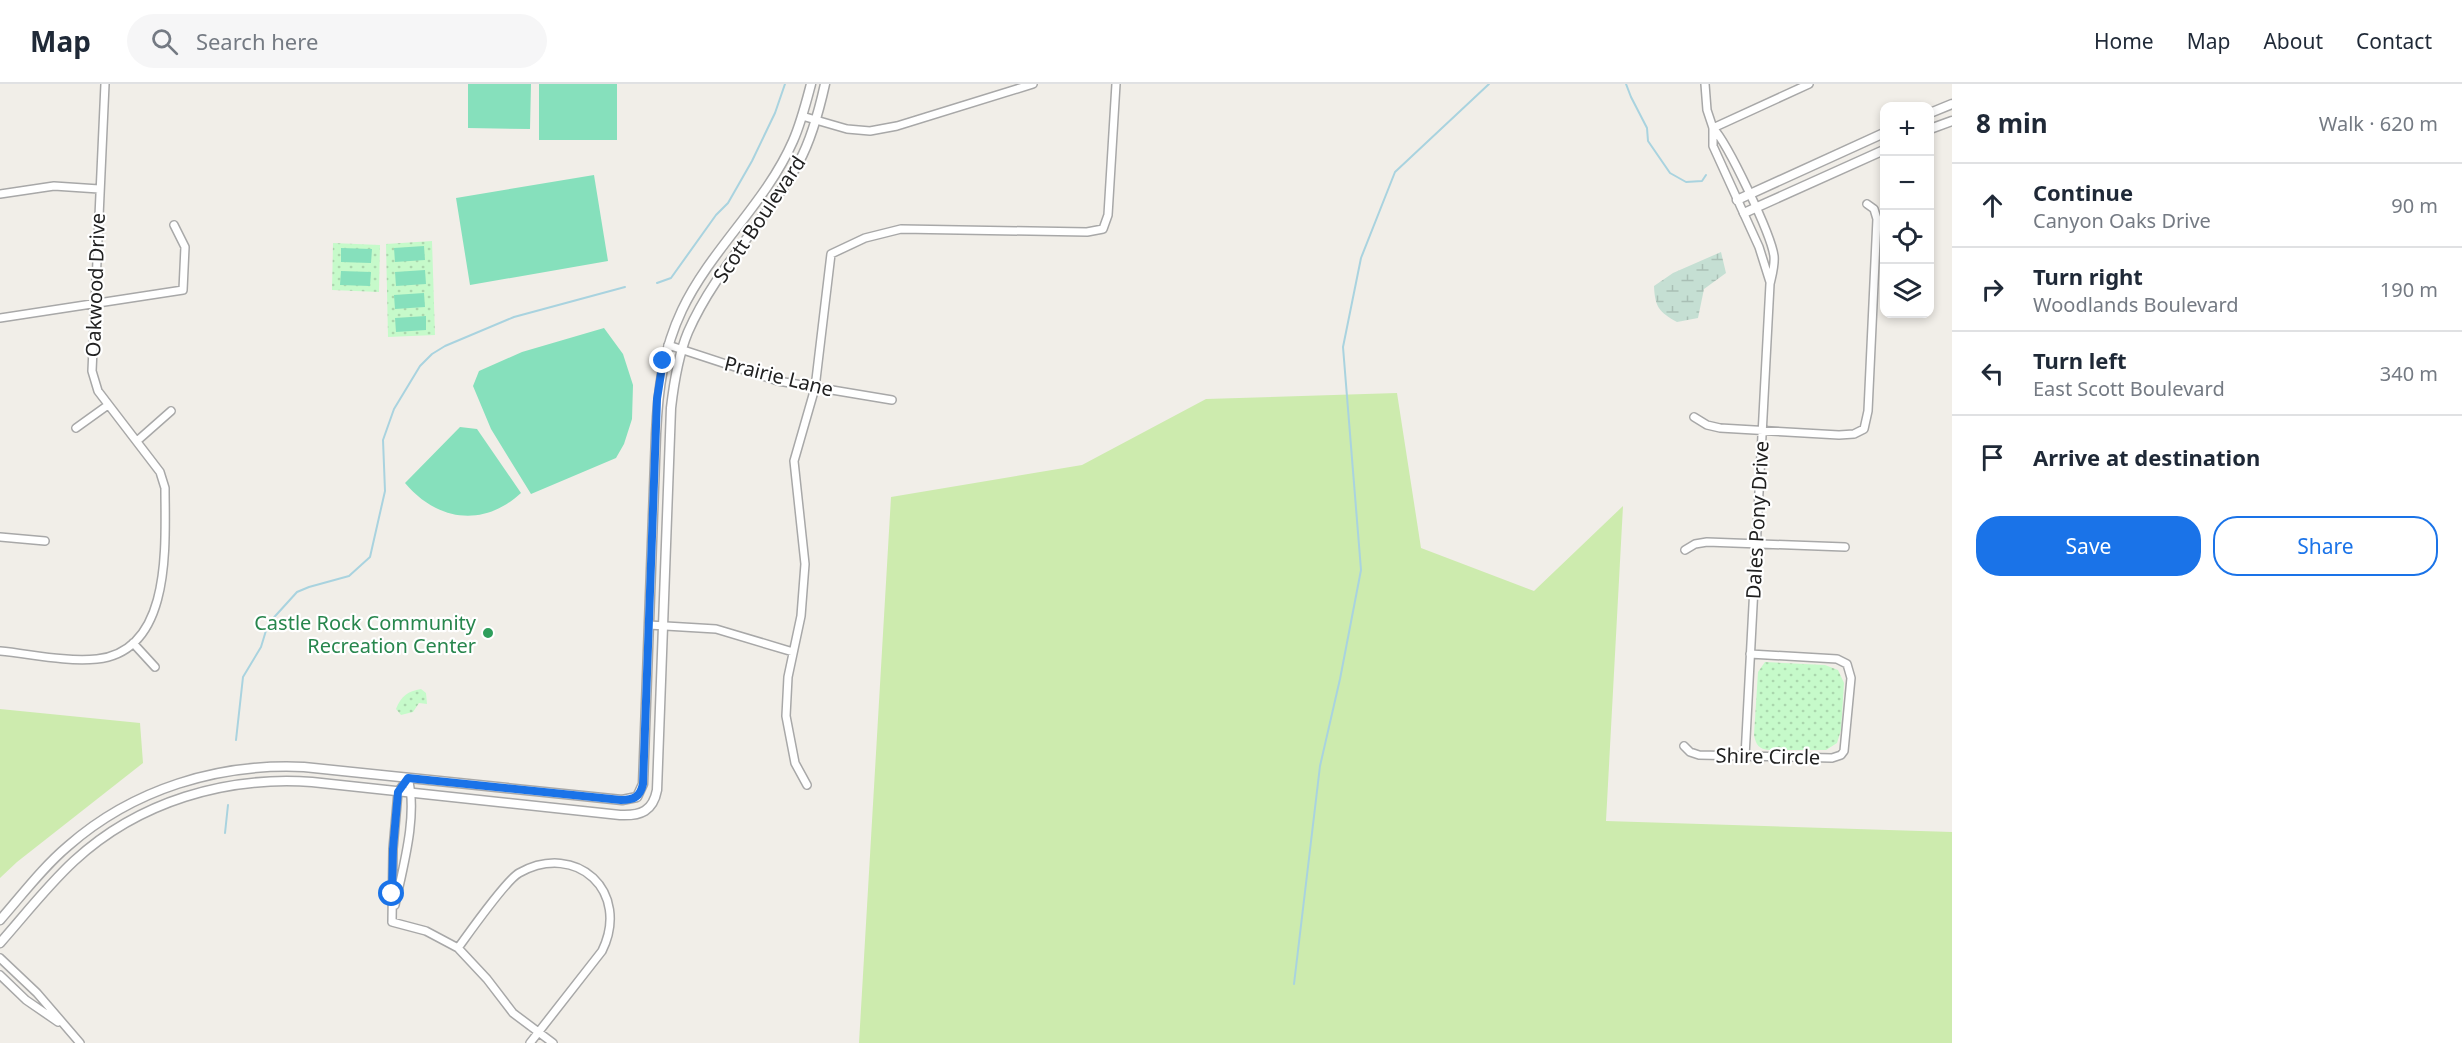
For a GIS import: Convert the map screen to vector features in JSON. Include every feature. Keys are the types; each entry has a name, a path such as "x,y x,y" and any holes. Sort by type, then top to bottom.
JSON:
{"street":[{"name":"Oakwood Drive","path":"0,651 98,659 133,643 151,621 160,597 165,488 160,472 98,390 92,371 105,84"},
{"name":"Scott Boulevard","path":"408,778 621,800 637,797 643,784 657,399 668,345 683,308 775,172 793,141 810,84"},
{"name":"Scott Boulevard","path":"412,793 620,815 639,815 648,810 654,802 657,790 665,626 671,408 682,349 706,297 798,163 816,120 825,84"},
{"path":"802,116 859,130 884,129 1033,84"},
{"path":"807,785 795,763 786,716 788,677 801,616 805,564 794,461 815,388 831,254 865,238 901,229 1087,232 1103,229 1108,215 1116,84"},
{"name":"Dales Pony Drive","path":"1705,84 1707,110 1713,128 1713,146 1762,254 1770,284"},
{"path":"1713,128 1809,84"},
{"path":"1934,111 1952,104"},
{"path":"1934,127 1952,121"},
{"name":"Dales Pony Drive","path":"1713,128 1723,141 1756,208 1773,254 1761,431 1745,757"},
{"path":"1737,200 1880,134"},
{"path":"1744,213 1880,152"},
{"path":"0,194 54,186 99,189"},
{"path":"1694,417 1713,427 1761,431 1850,435 1858,433 1865,427 1877,219 1874,209 1867,204"},
{"path":"0,318 183,290 185,247 174,225"},
{"name":"Prairie Lane","path":"668,345 778,381 892,400"},
{"path":"76,428 108,405"},
{"path":"137,441 171,411"},
{"path":"0,537 45,541"},
{"path":"1685,550 1707,542 1845,547"},
{"path":"649,625 703,627 729,631 792,652"},
{"path":"133,643 155,667"},
{"name":"Shire Circle","path":"1684,746 1690,752 1699,755 1832,758 1841,755 1846,747 1851,678 1847,664 1837,659 1750,654"},
{"path":"0,920 51,861 84,833 131,803 172,784 232,769 273,766 408,778"},
{"path":"392,922 393,849 398,792 408,778"},
{"path":"392,922 406,852 412,793 408,778"},
{"path":"0,943 75,860 120,826 170,802 205,790 260,782 312,782 412,793"},
{"path":"458,948 515,875 534,866 551,862 571,864 589,874 605,893 611,914 609,937 602,951 530,1043"},
{"path":"392,922 426,932 458,948 513,1012 553,1043"},
{"path":"0,958 37,993 80,1043"},
{"path":"0,975 26,1000 63,1025"}],"green space":[{"path":"468,84 531,84 530,129 468,128"},
{"path":"539,84 617,84 617,140 539,140"},
{"path":"594,175 608,261 470,285 456,198"},
{"path":"432,241 435,335 388,337 386,244"},
{"path":"333,243 380,245 379,292 332,290"},
{"path":"424,246 425,260 395,262 394,248"},
{"path":"341,248 372,249 371,263 341,262"},
{"path":"1721,252 1726,273 1704,289 1698,318 1677,322 1662,312 1655,299 1654,286 1673,273"},
{"path":"425,270 426,284 396,286 395,272"},
{"path":"341,271 371,272 370,286 340,285"},
{"path":"424,293 425,307 395,309 394,295"},
{"path":"426,316 426,330 396,332 395,318"},
{"path":"604,328 623,354 633,385 632,419 624,444 616,458 531,494 491,429 473,386 479,371 522,352"},
{"path":"1397,393 1421,548 1534,591 1623,506 1606,821 1952,832 1952,1043 859,1043 891,497 1082,465 1206,399"},
{"path":"460,427 477,429 521,493 491,512 461,515 446,512 431,506 405,483"},
{"path":"1765,662 1825,665 1838,670 1844,683 1841,730 1837,743 1826,750 1769,750 1758,746 1754,735 1758,672"},
{"path":"421,689 426,693 427,704 419,703 413,712 401,715 396,709 403,697 412,691"},
{"path":"0,709 140,723 143,763 17,862 0,878"}],"waterway":[{"path":"657,283 671,278 716,215 728,203 752,161 775,113 785,84"},
{"path":"1294,984 1320,766 1361,570 1343,347 1361,258 1395,172 1489,84"},
{"path":"1626,84 1647,128 1648,141 1670,173 1686,182 1702,181 1706,175"},
{"path":"236,740 243,677 261,647 268,624 297,592 349,576 370,557 385,491 383,440 394,409 420,366 432,354 445,346 514,317 625,287"},
{"path":"225,833 228,805"}],"place":[{"name":"Castle Rock Community Recreation Center","path":"488,633"}],"route":[{"path":"392,894 398,792 408,778 621,800 633,799 640,794 643,784 657,399 663,361"}]}
